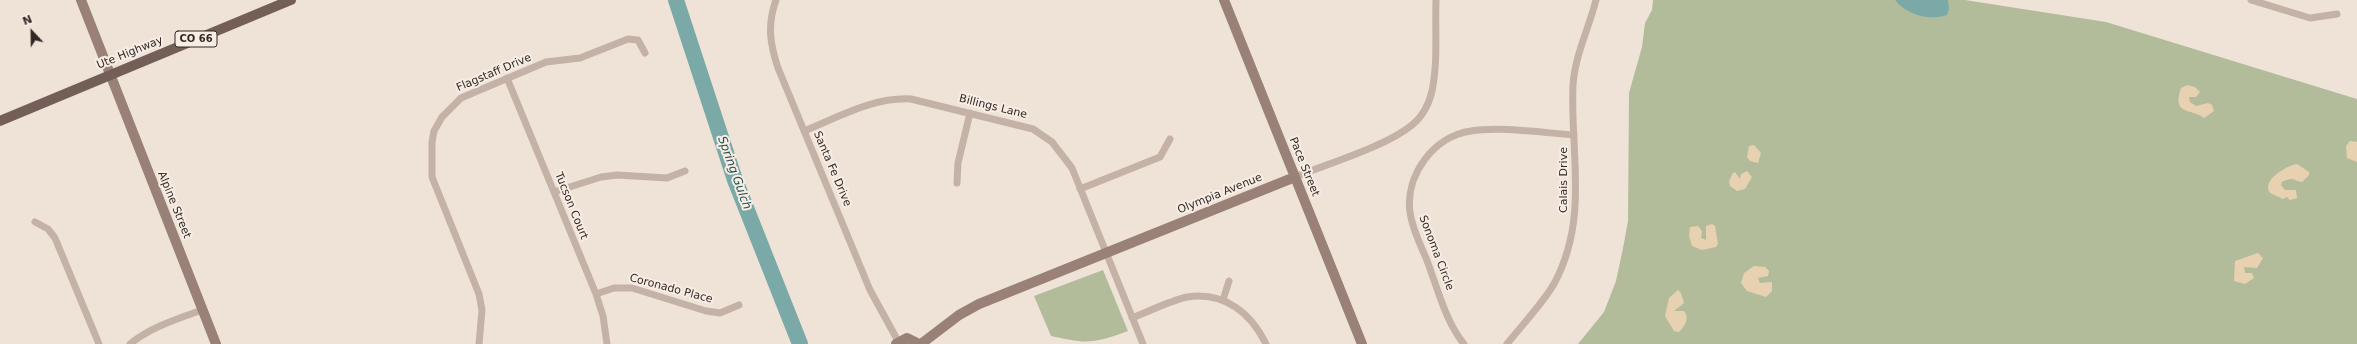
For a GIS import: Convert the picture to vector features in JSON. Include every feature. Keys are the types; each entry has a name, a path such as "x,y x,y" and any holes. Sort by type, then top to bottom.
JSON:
{"main road":[{"name":"Ute Highway","path":"0,121 109,74 291,0"}],"street":[{"name":"Alpine Street","path":"80,0 216,344"},
{"name":"Santa Fe Drive","path":"776,0 769,28 770,46 870,290 897,343"},
{"name":"Pace Street","path":"1224,0 1362,344"},
{"name":"Olympia Avenue","path":"920,344 970,308 1295,177 1404,131 1418,120 1426,107 1433,82 1436,0"},
{"name":"Calais Drive","path":"1507,344 1554,283 1567,255 1574,226 1577,204 1573,84 1577,59 1596,0"},
{"path":"2251,0 2310,18 2337,14"},
{"name":"Flagstaff Drive","path":"479,344 482,310 479,294 432,177 431,153 434,131 452,104 471,92 546,62 587,56 628,39 638,40 645,52"},
{"name":"Tucson Court","path":"507,78 596,294 603,316 608,344"},
{"name":"Billings Lane","path":"804,131 873,103 898,98 912,99 1021,124 1044,135 1063,154 1080,189 1143,344"},
{"path":"957,183 958,163 970,113"},
{"name":"Sonoma Circle","path":"1464,344 1453,327 1410,214 1410,193 1419,167 1433,150 1445,140 1473,130 1574,135"},
{"path":"1080,189 1160,157 1170,139"},
{"path":"554,192 601,176 617,175 667,178 685,171"},
{"path":"35,222 48,230 55,238 99,344"},
{"path":"1224,300 1229,281"},
{"name":"Coronado Place","path":"596,294 614,288 632,288 706,311 720,313 739,305"},
{"path":"1132,318 1189,297 1211,297 1224,300 1249,317 1260,331 1266,344"},
{"path":"130,344 140,336 160,326 202,310"},
{"path":"897,343 912,339 920,344"}],"green space":[{"path":"1653,0 1965,0 2106,22 2357,99 2357,344 1578,344 1604,312 1616,281 1628,221 1629,93 1642,47 1645,23 1652,10"},
{"path":"1103,270 1128,331 1090,341 1051,336 1034,296"}],"sand":[{"path":"2187,85 2195,87 2200,92 2196,97 2189,97 2190,102 2196,106 2208,103 2212,105 2214,111 2204,118 2184,110 2179,103 2179,97 2181,88"},
{"path":"2350,141 2357,142 2357,162 2347,158 2346,146"},
{"path":"1754,145 1761,153 1758,163 1750,161 1747,157 1749,146"},
{"path":"2297,164 2309,172 2309,175 2302,182 2289,179 2282,182 2281,185 2285,190 2296,190 2297,198 2290,200 2287,197 2283,199 2270,193 2268,188 2269,183 2276,174 2292,165"},
{"path":"1747,171 1752,177 1745,189 1737,191 1730,186 1729,181 1733,173 1735,172 1740,179 1741,174"},
{"path":"1712,224 1715,226 1718,244 1716,247 1702,250 1692,246 1689,236 1690,227 1698,226 1702,231 1701,238 1706,240 1706,226"},
{"path":"2258,253 2263,258 2257,268 2244,267 2245,273 2252,273 2254,278 2245,284 2234,281 2235,261"},
{"path":"1754,266 1765,267 1769,271 1768,276 1758,278 1760,283 1772,282 1772,291 1766,297 1747,291 1741,283 1744,273"},
{"path":"1678,290 1681,293 1684,303 1674,311 1684,311 1687,316 1685,325 1679,332 1674,331 1665,316 1669,298"}],"water":[{"path":"1895,0 1948,0 1949,9 1947,15 1940,17 1926,17 1906,10"}],"waterway":[{"name":"Spring Gulch","path":"676,0 735,180 800,344"}]}
